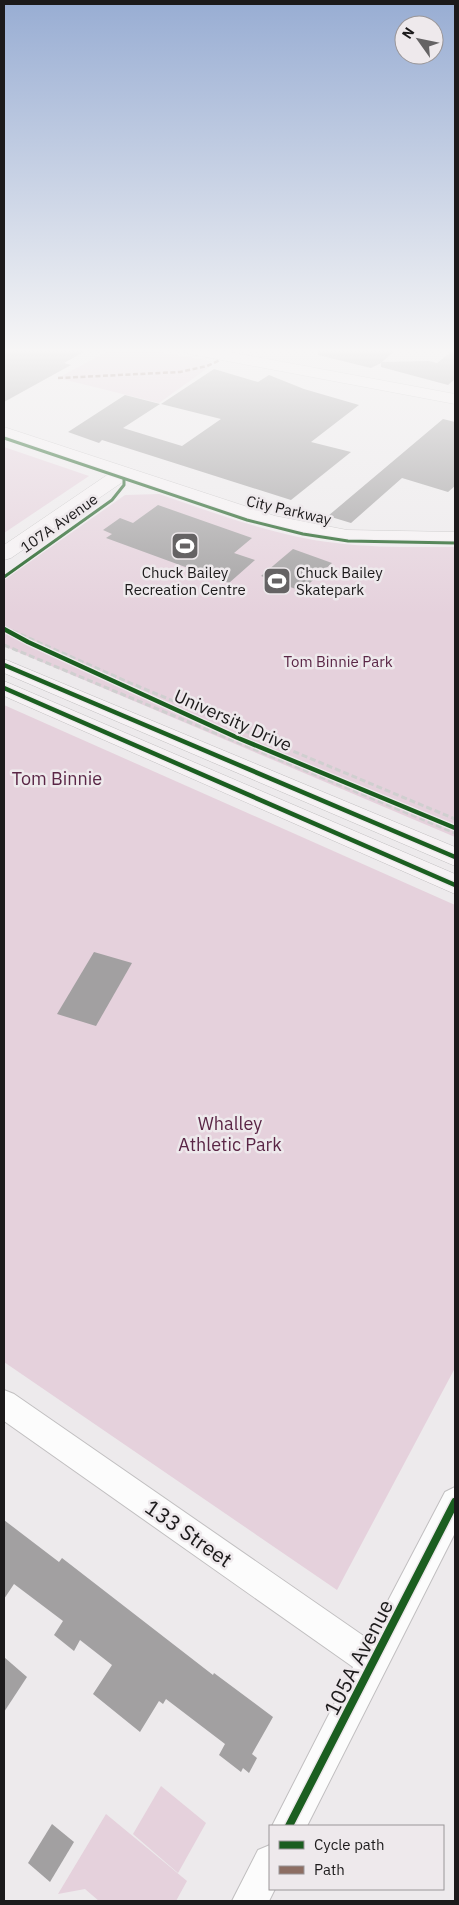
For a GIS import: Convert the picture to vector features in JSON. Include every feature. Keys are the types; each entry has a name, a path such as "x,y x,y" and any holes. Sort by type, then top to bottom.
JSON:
{"street":[{"name":"City Parkway","path":"21,438 253,516 322,532 366,537 455,538"},
{"name":"107A Avenue","path":"4,554 123,473"},
{"path":"4,665 455,857"},
{"path":"4,688 455,885"},
{"name":"133 Street","path":"4,1404 374,1662"},
{"name":"105A Avenue","path":"290,1825 455,1502"},
{"path":"250,1901 269,1864"}],"green space":[{"path":"4,447 89,476 4,533"},
{"name":"Tom Binnie Park","path":"159,494 268,530 313,540 366,546 455,547 455,837 4,646 4,580 125,495"},
{"name":"Whalley Athletic Park","path":"4,705 455,905 455,1368 337,1590 4,1362"},
{"path":"161,1786 206,1823 178,1873 133,1834"},
{"path":"106,1814 187,1881 176,1901 99,1901 85,1889 58,1894"}],"building":[{"path":"85,438 155,438 182,446 194,438 316,438 311,442 351,452 291,500 102,440 99,443"},
{"path":"421,438 455,438 455,486 448,492 402,478 351,523 328,516"},
{"name":"Chuck Bailey Recreation Centre","path":"158,505 252,538 234,553 255,560 229,583 106,538 112,534 103,530 120,518 133,523"},
{"path":"293,549 332,563 301,591 261,576"},
{"path":"94,952 132,963 96,1026 57,1014"},
{"path":"4,1520 59,1562 62,1558 213,1675 214,1673 273,1717 252,1754 257,1758 249,1773 243,1768 241,1772 219,1755 225,1744 166,1699 163,1704 159,1701 140,1732 93,1694 112,1665 80,1640 74,1651 54,1635 63,1621 14,1584 4,1599"},
{"path":"4,1657 27,1677 4,1712"},
{"path":"52,1824 74,1842 50,1882 28,1863"}],"railway":[{"path":"4,627 128,682 455,819"},
{"path":"4,645 455,833"}],"cycle path":[{"path":"4,438 247,520 303,534 348,541 455,543"},
{"path":"4,577 112,500 124,485 124,479"},
{"name":"University Drive","path":"4,629 28,642 238,738 455,828"},
{"path":"4,665 455,857"},
{"path":"4,688 455,885"},
{"path":"290,1825 455,1502"}],"place":[{"name":"Chuck Bailey Recreation Centre","path":"185,546"},
{"name":"Chuck Bailey Skatepark","path":"277,581"}],"park label":[{"name":"Tom Binnie","path":"57,778"}]}
